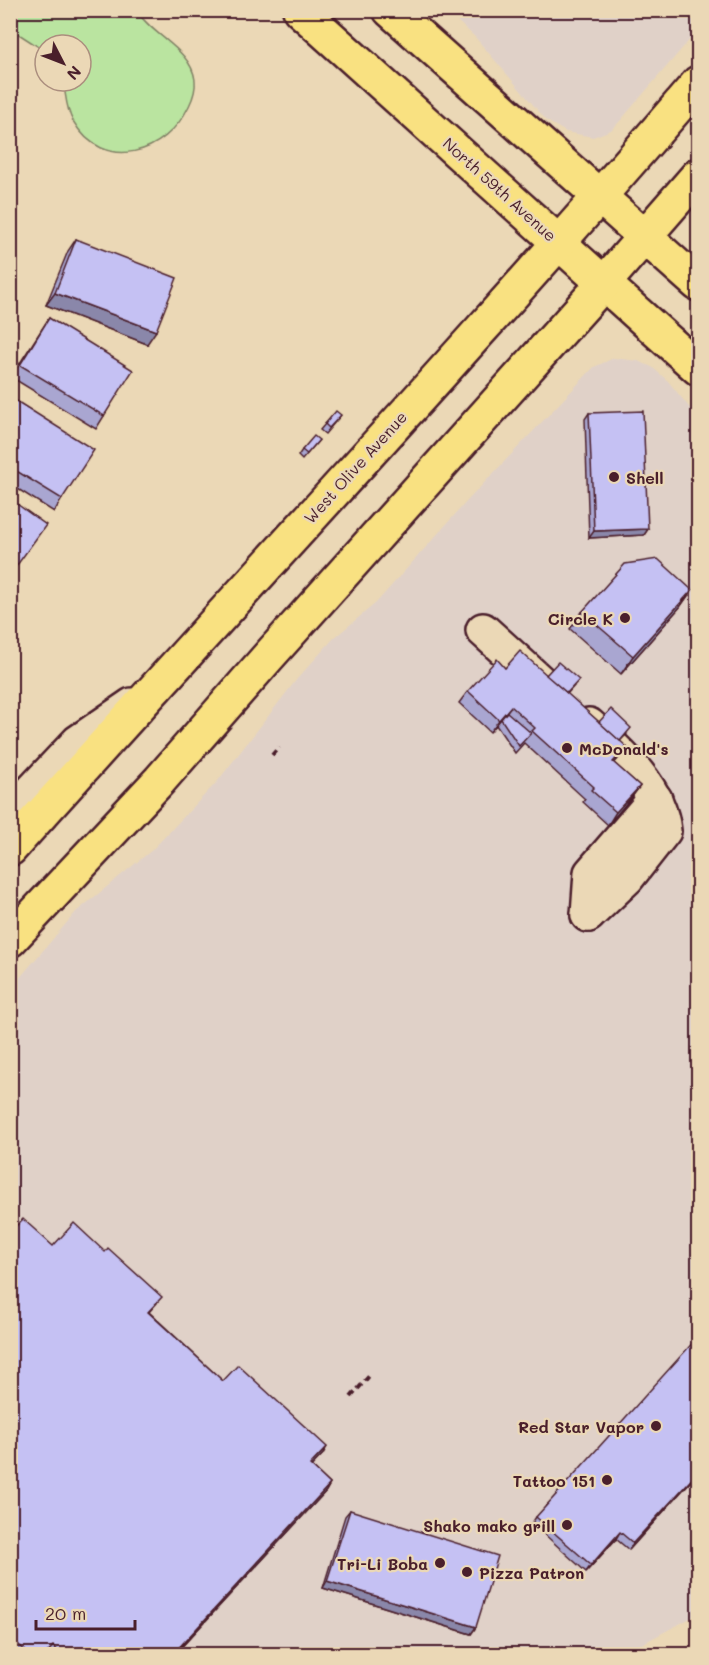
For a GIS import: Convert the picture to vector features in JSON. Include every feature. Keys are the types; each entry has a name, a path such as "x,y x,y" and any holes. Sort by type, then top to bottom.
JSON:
{"main road":[{"name":"North 59th Avenue","path":"300,10 699,368"},
{"path":"390,10 699,284"},
{"name":"West Olive Avenue","path":"10,849 601,196 699,83"},
{"path":"10,940 160,780 699,175"}],"street":[{"path":"483,630 622,754 656,799 663,815 664,831 627,878 588,915"},
{"path":"10,814 78,742 149,694"}],"path":[{"path":"272,755 279,747"},
{"path":"351,1397 370,1375"}],"shaded area":[{"path":"446,11 698,11 698,30 620,121 611,130 593,137 566,132 547,121 475,37"},
{"path":"614,358 638,361 652,367 668,381 698,418 698,1614 623,1654 11,1654 11,988 76,912 152,850 217,782 297,679 334,638 376,603 468,500 594,367"}],"green space":[{"path":"10,11 137,11 152,28 179,51 192,69 195,80 193,97 179,123 166,136 150,146 134,151 117,152 101,148 86,138 73,121 65,93 93,93 93,33 33,33 33,43 11,29"}],"building":[{"path":"76,239 177,278 156,331 55,293"},
{"path":"49,318 133,370 104,416 20,365"},
{"path":"10,397 94,450 62,499 10,467"},
{"path":"336,411 341,415 329,428 325,424"},
{"name":"Shell","path":"643,411 648,529 594,531 589,413"},
{"path":"314,436 319,440 307,454 302,450"},
{"path":"10,499 46,525 12,572 10,571"},
{"name":"Circle K","path":"658,559 692,590 633,656 582,612 625,564"},
{"name":"McDonald's","path":"520,651 627,747 613,762 640,786 616,812 591,790 594,787 532,731 535,728 511,706 499,720 468,691 497,659 505,668"},
{"path":"558,662 579,680 567,693 546,675"},
{"path":"611,709 631,728 620,741 599,722"},
{"path":"507,712 531,733 519,746 501,719"},
{"path":"23,1219 53,1246 74,1223 105,1252 108,1248 162,1297 148,1312 223,1381 238,1365 327,1447 310,1465 330,1484 173,1654 62,1654 53,1646 46,1654 29,1654 10,1637 10,1232"},
{"path":"697,1338 699,1340 699,1471 633,1543 620,1532 591,1565 536,1517"},
{"path":"350,1510 498,1556 476,1627 327,1581"}],"place":[{"name":"Shell","path":"614,477"},
{"name":"Circle K","path":"625,618"},
{"name":"McDonald's","path":"567,748"},
{"name":"Red Star Vapor","path":"656,1426"},
{"name":"Tattoo 151","path":"607,1480"},
{"name":"Shako mako grill","path":"567,1525"},
{"name":"Tri-Li Boba","path":"440,1563"},
{"name":"Pizza Patron","path":"467,1572"}]}
